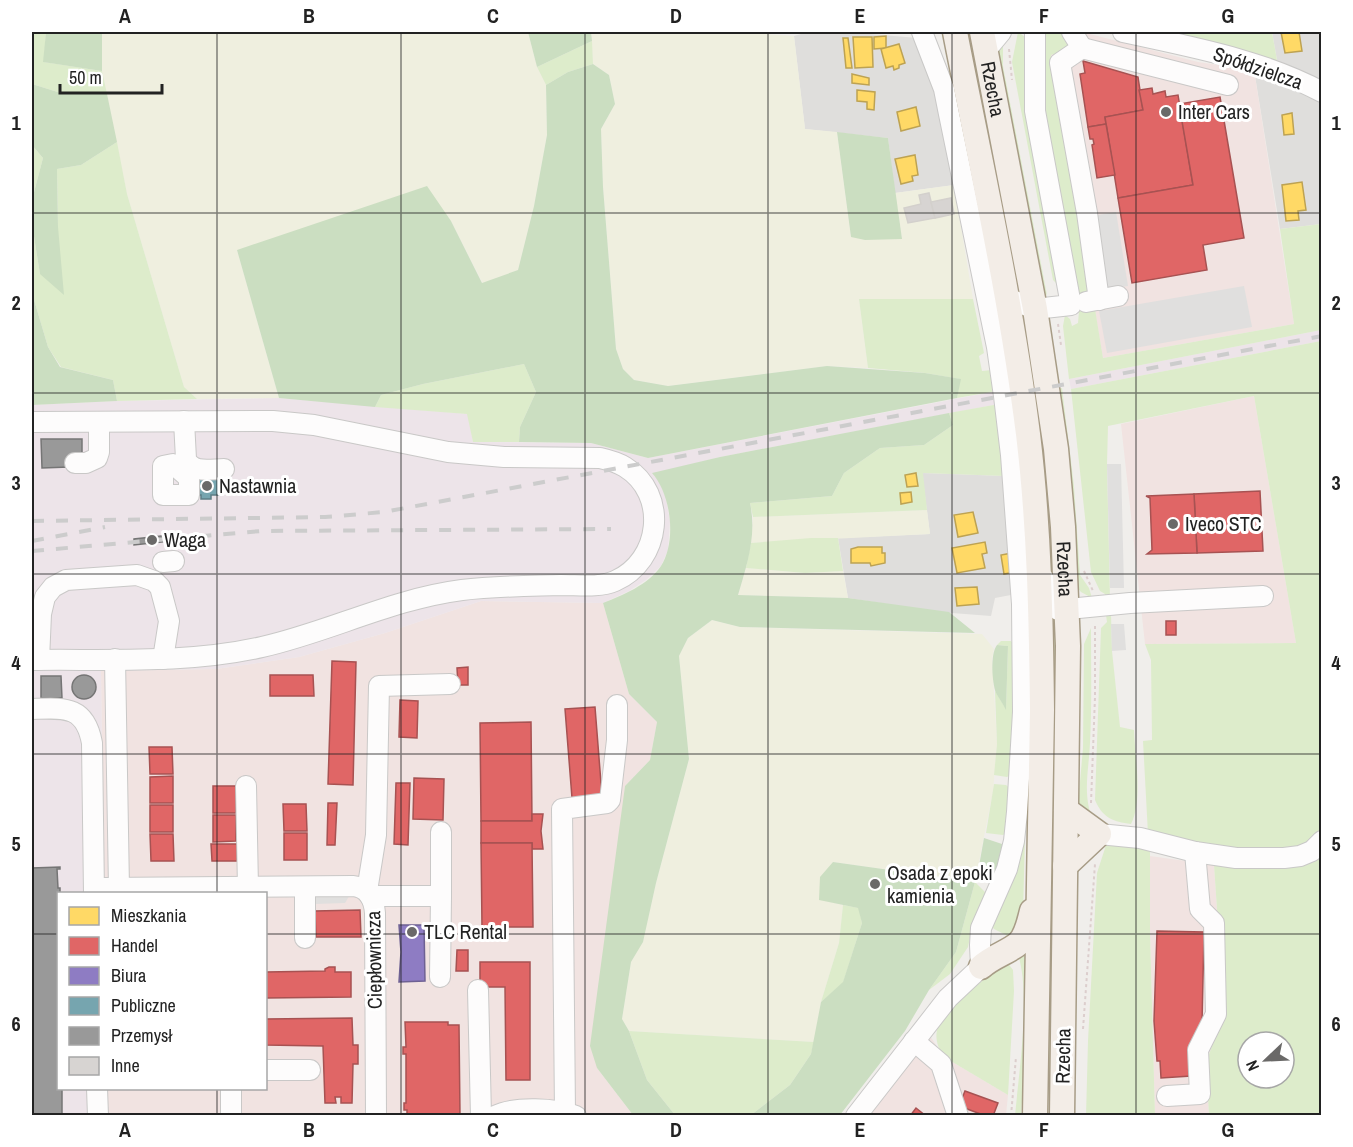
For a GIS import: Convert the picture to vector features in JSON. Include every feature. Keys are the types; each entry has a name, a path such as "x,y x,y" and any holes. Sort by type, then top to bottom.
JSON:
{"main road":[{"name":"Rzecha","path":"955,32 1006,298 1028,435 1039,565 1042,676 1035,1116"},
{"name":"Rzecha","path":"984,41 1035,309 1056,449 1063,526 1068,609 1062,1116"},
{"path":"1065,866 1099,834 1066,810"},
{"path":"981,967 990,959 1017,945 1023,938 1039,889"}],"street":[{"path":"856,1116 959,986 981,967 981,928 1007,869 1014,841 1020,782 1023,679 1019,567 1011,455 997,347 944,89 922,32"},
{"path":"984,41 1001,32"},
{"path":"1035,32 1035,111 1071,305"},
{"name":"Spółdzielcza","path":"1123,32 1238,58 1280,73 1322,92"},
{"path":"1006,298 1035,309 1109,298 1087,213 1060,63 1077,40 1228,85"},
{"path":"32,423 241,420 292,423 457,453 504,457 585,457 614,461 631,472 652,501 654,532 650,546 636,566 625,575 604,584 461,590 387,607 263,647 215,655 163,659 35,660 45,597 53,587 66,580 137,575 154,581 160,587 170,621 163,659"},
{"path":"184,421 186,459 184,468 224,469"},
{"path":"75,463 86,463 97,458 99,422"},
{"path":"1039,565 1053,605 1058,610 1130,603 1263,596"},
{"path":"106,890 116,659"},
{"path":"441,896 369,893 376,835 379,686 450,684"},
{"path":"495,1116 510,1110 550,1110 571,1114 562,809 608,803 610,800 617,740 617,705"},
{"path":"32,709 62,708 73,711 83,719 89,729 106,890"},
{"path":"246,786 248,888"},
{"path":"440,977 441,832"},
{"path":"1099,834 1140,837 1195,852 1236,858 1300,856 1312,851 1322,841"},
{"path":"1167,1096 1200,1094 1198,1050 1216,1014 1214,923 1200,909 1195,852"},
{"path":"305,886 305,938"},
{"name":"Ciepłownicza","path":"106,890 358,886 369,893 375,913 376,1116"},
{"path":"478,990 481,1116"},
{"path":"914,1041 941,1064 958,1116"},
{"path":"267,1070 310,1070"},
{"path":"97,1090 98,1116"},
{"path":"231,1090 231,1116"}],"path":[{"path":"1011,1116 1017,1050"}],"shaded area":[{"path":"808,32 845,32 918,38 938,95 954,185 895,193 888,138 805,129 794,36"},
{"path":"1272,32 1321,32 1321,86 1278,66"},
{"path":"1086,33 1198,62 1254,70 1294,324 1103,358 1051,55 1061,52"},
{"path":"1254,70 1321,99 1321,224 1280,229"},
{"path":"1116,212 1128,286 1104,290 1092,216"},
{"path":"1244,286 1252,327 1107,353 1099,311"},
{"path":"1321,330 1321,341 1071,389 1069,379"},
{"path":"997,391 999,404 720,457 653,474 661,483 666,498 670,521 668,550 661,566 646,580 603,603 481,601 385,633 299,657 216,669 101,671 104,892 57,892 57,1090 107,1090 107,1115 32,1116 32,405 279,398 468,414 473,442 591,443 648,458"},
{"path":"1254,396 1296,643 1145,644 1121,424"},
{"path":"1107,464 1121,464 1124,588 1110,588"},
{"path":"922,473 1005,476 1016,594 995,598 991,616 939,612 848,598 838,538 930,534"},
{"path":"481,601 603,603 629,694 657,722 650,760 625,786 597,1068 633,1115 107,1115 107,1090 267,1090 267,892 104,892 101,671 216,669 299,657 385,633"},
{"path":"1111,624 1124,624 1126,650 1112,651"},
{"path":"1150,856 1214,865 1224,1013 1206,1063 1209,1115 1155,1115"},
{"path":"351,893 345,903 315,904 315,894"},
{"path":"928,1033 944,1057 1008,1095 1006,1115 866,1116"}],"green space":[{"path":"32,32 46,32 44,62 102,71 107,94 64,94 32,84"},
{"path":"46,32 102,32 102,71 43,62"},
{"path":"102,32 528,32 537,67 546,85 547,135 534,206 518,270 483,284 451,221 237,250 279,398 197,399 184,387 127,194 102,71"},
{"path":"528,32 591,32 592,41 537,67"},
{"path":"591,32 739,32 794,36 805,129 837,132 851,237 902,239 895,193 954,185 973,299 859,299 868,368 827,366 668,386 634,380 623,369 616,349 603,187 601,129 615,104 609,75 593,64"},
{"path":"1018,32 1028,39 1060,287 1053,280 1012,62"},
{"path":"1042,32 1064,32 1070,45 1061,52 1051,55 1092,293 1080,296 1075,292 1043,113"},
{"path":"1166,32 1272,32 1278,66"},
{"path":"592,41 593,64 568,72 546,85 537,67"},
{"path":"1003,41 1003,66 1047,295 1041,291 996,57"},
{"path":"593,64 609,75 615,104 601,129 603,187 616,349 623,369 634,380 668,386 827,366 925,373 961,379 957,398 648,458 591,443 519,442 520,427 536,392 524,364 423,384 381,395 375,407 279,398 237,250 427,186 451,221 482,283 518,270 534,206 547,135 546,85 568,72"},
{"path":"32,84 64,94 107,94 117,142 81,165 57,169 58,227 64,295 40,274 32,224 32,200 43,158 32,145"},
{"path":"837,132 888,138 902,239 865,240 851,237"},
{"path":"117,142 127,194 184,387 197,399 117,401 113,380 61,367 48,347 32,293 32,224 40,274 58,227 57,169 81,165"},
{"path":"32,145 43,158 32,200"},
{"path":"1321,224 1321,330 1069,379 1063,326 1065,315 1070,319 1072,326 1078,323 1079,311 1095,309 1103,358 1294,324 1280,229"},
{"path":"32,293 48,347 60,367 113,380 117,401 32,405"},
{"path":"859,299 973,299 984,353 979,356 982,371 992,370 997,391 957,398 960,379 925,373 868,368"},
{"path":"1321,341 1322,828 1302,849 1226,848 1148,834 1143,741 1152,740 1151,660 1145,644 1296,643 1254,396 1108,426 1110,599 1106,599 1091,572 1071,389"},
{"path":"524,364 536,392 520,427 519,442 473,442 467,414 375,407 381,395 423,384"},
{"path":"1062,388 1074,486 1080,575 1089,588 1092,598 1081,592 1075,585 1057,389"},
{"path":"999,404 1005,476 923,473 927,510 753,517 750,503 832,496 844,473 880,448 924,445 953,425 949,413"},
{"path":"949,413 953,425 924,445 880,448 844,473 832,496 750,503 752,538 738,595 848,598 949,612 975,633 740,627 712,620 688,638 679,656 689,759 643,942 631,962 622,1019 629,1031 647,1080 675,1115 633,1115 597,1068 590,1046 625,786 650,760 657,722 629,694 603,603 627,593 649,579 656,573 666,556 670,518 664,493 652,473 720,457"},
{"path":"927,510 930,534 751,543 753,517"},
{"path":"838,538 843,571 805,573 746,568 751,543"},
{"path":"746,568 805,573 843,571 848,598 738,595"},
{"path":"1111,614 1112,651 1120,727 1134,730 1137,803 1131,824 1109,818 1101,811 1095,800 1101,628 1107,622 1106,615"},
{"path":"712,620 740,627 982,634 994,649 992,659 997,744 993,791 975,882 833,862 819,899 843,905 839,943 821,1002 814,1042 629,1031 622,1019 631,962 643,941 689,759 679,656 688,638"},
{"path":"1052,621 1057,627 1054,1116 1050,1115 1044,1022"},
{"path":"1091,628 1091,714 1087,792 1093,820 1078,805 1083,748 1084,644"},
{"path":"1001,641 1011,641 1017,650 1013,773 1007,777 994,775 997,744 995,691 1006,709 1008,646 997,645"},
{"path":"997,645 1008,646 1006,710 996,693 993,682 992,668"},
{"path":"1027,735 1031,784 1025,836 1023,915 1010,937 991,925"},
{"path":"994,784 1006,785 1012,790 1007,832 1003,835 986,833"},
{"path":"984,838 1005,845 995,874 979,866"},
{"path":"1107,842 1150,850 1155,1115 1086,1116 1097,873"},
{"path":"1321,846 1321,1115 1209,1115 1206,1063 1224,1012 1214,865 1307,859"},
{"path":"833,862 975,882 956,952 929,990 905,1031 840,1115 751,1115 790,1085 811,1054 821,1002 843,982 862,923 858,908 819,900 820,877"},
{"path":"975,882 985,892 985,900 972,927 968,947 950,974 929,990 956,952"},
{"path":"843,905 859,908 862,923 843,983 821,1002 839,943"},
{"path":"1027,951 1025,1060 1021,1115 1015,1116 1024,1012 1022,971 1018,954"},
{"path":"1004,958 1013,970 1014,991 1008,1095 944,1057 938,1044 937,1033 946,1012"},
{"path":"629,1031 814,1042 811,1054 790,1085 751,1115 675,1115 647,1080"}],"building: Mieszkania":[{"path":"1281,32 1299,32 1302,51 1285,53"},
{"path":"886,36 886,48 874,49 874,37"},
{"path":"853,37 872,37 873,67 855,68"},
{"path":"843,38 848,38 852,68 846,68"},
{"path":"899,44 905,63 894,70 893,66 886,68 881,49"},
{"path":"852,74 869,78 869,85 852,83"},
{"path":"857,90 875,92 874,110 867,109 867,102 857,101"},
{"path":"916,107 920,126 901,131 897,112"},
{"path":"1292,113 1294,134 1284,135 1282,115"},
{"path":"915,155 918,175 912,176 913,181 901,184 895,159"},
{"path":"1302,182 1306,210 1298,211 1299,220 1286,221 1282,185"},
{"path":"916,473 918,486 907,487 905,475"},
{"path":"911,492 912,502 901,504 900,493"},
{"path":"973,512 978,533 958,537 954,515"},
{"path":"985,542 987,553 982,554 985,568 957,573 952,548"},
{"path":"882,547 882,553 885,553 885,563 871,566 870,563 851,563 851,549"},
{"path":"1012,553 1015,572 1004,574 1001,555"},
{"path":"977,587 979,604 957,606 955,588"}],"building: Handel":[{"path":"1083,61 1138,77 1143,110 1105,117 1106,124 1088,127 1080,74 1085,73"},
{"path":"1152,88 1153,94 1165,91 1166,97 1178,95 1193,185 1118,198 1105,117 1143,110 1139,90"},
{"path":"1220,97 1244,238 1203,245 1207,270 1132,283 1118,198 1193,185 1179,104"},
{"path":"1106,124 1115,175 1097,178 1092,145 1094,144 1093,139 1090,139 1088,127"},
{"path":"1260,491 1263,551 1197,553 1194,494"},
{"name":"Iveco STC","path":"1194,494 1197,553 1147,554 1152,550 1150,498 1146,496"},
{"path":"1166,621 1176,621 1176,635 1166,635"},
{"path":"332,661 356,662 353,785 328,784"},
{"path":"468,667 468,685 458,685 457,668"},
{"path":"270,675 313,675 314,696 270,696"},
{"path":"400,700 418,701 417,738 399,737"},
{"path":"595,707 602,796 572,798 565,709"},
{"path":"531,722 532,821 481,821 480,723"},
{"path":"149,747 172,747 173,774 150,774"},
{"path":"173,776 173,803 150,803 150,777"},
{"path":"414,778 444,779 443,820 413,819"},
{"path":"396,783 410,783 408,845 394,844"},
{"path":"213,786 236,786 236,813 213,813"},
{"path":"328,803 337,803 335,845 327,845"},
{"path":"283,804 306,804 307,831 284,831"},
{"path":"150,805 173,805 173,832 150,832"},
{"path":"532,814 543,814 541,831 543,849 532,849 532,843 481,843 481,821 532,821"},
{"path":"213,815 236,815 236,841 213,842"},
{"path":"284,833 307,833 307,860 284,860"},
{"path":"150,834 173,834 174,861 151,861"},
{"path":"481,843 532,843 533,927 482,927"},
{"path":"211,844 237,844 237,861 212,861"},
{"path":"360,910 361,937 316,937 315,911"},
{"path":"1157,931 1204,932 1202,1023 1191,1076 1161,1078 1160,1061 1157,1061 1154,1021"},
{"path":"457,950 468,950 468,971 456,971"},
{"path":"480,962 530,962 530,1080 506,1080 505,987 480,987"},
{"path":"335,967 335,972 351,972 351,997 267,998 267,972 325,971 325,969"},
{"path":"352,1018 353,1045 358,1045 358,1064 353,1064 352,1103 341,1103 341,1097 335,1097 336,1103 325,1103 323,1046 267,1045 267,1019"},
{"path":"405,1022 448,1022 448,1025 459,1025 460,1116 407,1116 407,1110 404,1110 404,1103 406,1103 406,1054 403,1054 403,1047 406,1047"},
{"path":"965,1091 998,1103 993,1116 986,1116 959,1106"},
{"path":"916,1108 926,1116 910,1116"}],"building: Biura":[{"path":"399,925 424,925 425,981 399,982 401,952"}],"building: Publiczne":[{"name":"Nastawnia","path":"194,477 220,477 220,495 211,495 211,499 201,499 201,495 194,495"}],"building: Przemysł":[{"path":"41,439 82,439 82,456 69,467 42,468"},
{"name":"Waga","path":"170,535 170,541 134,545 134,539"},
{"path":"84,675 89,676 95,682 95,692 89,698 84,699 79,698 73,692 72,687 73,682 79,676"},
{"path":"41,676 61,676 62,698 41,698"},
{"path":"60,867 57,869 60,892 57,892 57,1090 62,1090 62,1116 32,1116 32,868"}],"building: Inne":[{"path":"929,193 935,218 908,223 904,208 921,204 919,195"},
{"path":"951,198 954,214 935,218 931,202"}],"railway":[{"path":"32,521 325,517 384,512 1322,336"},
{"path":"32,541 105,527"},
{"path":"32,551 261,531 611,529"}],"place":[{"name":"Inter Cars","path":"1166,112"},
{"name":"Nastawnia","path":"207,486"},
{"name":"Iveco STC","path":"1173,524"},
{"name":"Waga","path":"152,540"},
{"name":"Osada z epoki kamienia","path":"875,884"},
{"name":"TLC Rental","path":"412,932"}]}
